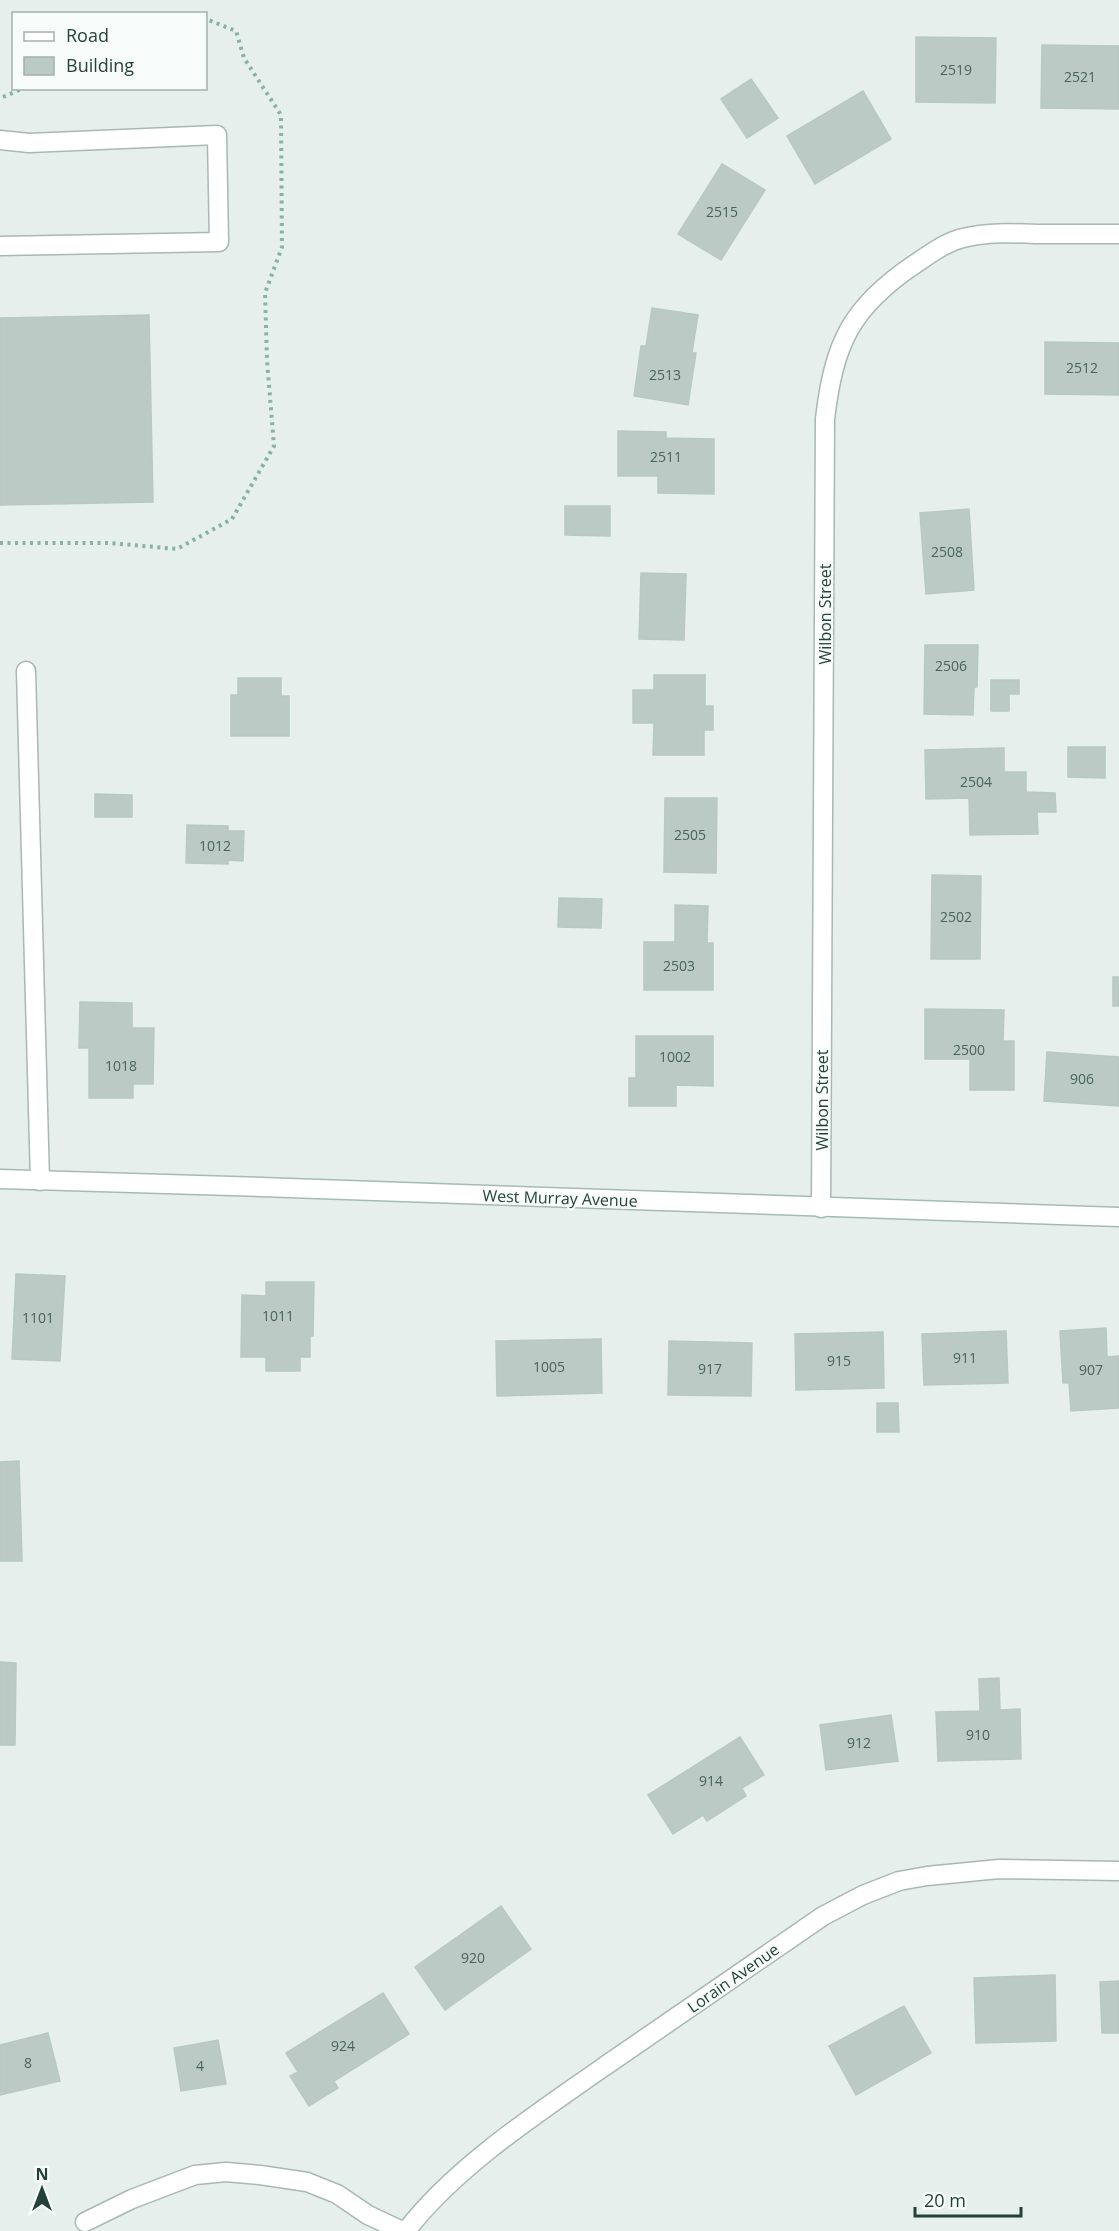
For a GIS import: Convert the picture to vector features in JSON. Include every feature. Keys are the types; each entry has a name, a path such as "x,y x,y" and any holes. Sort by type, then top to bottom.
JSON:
{"street":[{"path":"0,140 29,143 218,135 219,242 0,246"},
{"name":"Wilbon Street","path":"821,1208 825,419 830,381 840,345 860,312 877,292 933,252 962,238 996,233 1119,234"},
{"path":"26,671 40,1181"},
{"name":"West Murray Avenue","path":"0,1179 261,1186 1119,1217"},
{"name":"Lorain Avenue","path":"404,2231 422,2210 485,2153 556,2100 823,1916 863,1895 899,1881 951,1873 999,1869 1119,1871"},
{"path":"83,2226 132,2199 195,2175 226,2172 307,2182 337,2194 368,2215 404,2231"}],"path":[{"path":"0,543 110,543 177,549 232,519 274,446 267,360 266,293 282,248 281,115 244,58 236,31 207,19"},
{"path":"3,97 19,90"}],"building":[{"path":"916,37 996,38 995,103 916,102"},
{"path":"1042,45 1119,46 1119,109 1041,108"},
{"path":"751,79 778,118 747,138 721,99"},
{"path":"863,91 891,139 815,184 787,136"},
{"path":"722,164 765,190 721,260 678,234"},
{"path":"652,308 698,315 692,353 696,353 688,405 634,396 641,346 646,346"},
{"path":"149,315 153,502 0,505 0,318"},
{"path":"1045,342 1119,343 1119,395 1045,394"},
{"path":"618,431 666,432 666,438 714,439 714,494 658,493 658,476 618,476"},
{"path":"565,506 610,506 610,536 565,535"},
{"path":"969,509 974,590 926,594 920,513"},
{"path":"641,573 686,574 684,640 639,639"},
{"path":"925,645 978,645 977,687 974,687 973,715 924,714"},
{"path":"654,675 705,675 705,706 713,706 713,730 704,730 704,755 653,755 654,723 633,723 633,690 654,690"},
{"path":"238,678 281,678 281,696 289,696 289,736 231,736 231,695 238,695"},
{"path":"991,680 1019,680 1019,694 1009,694 1009,711 991,711"},
{"path":"1068,747 1105,747 1105,778 1068,777"},
{"path":"1004,748 1004,772 1026,772 1026,792 1055,793 1056,812 1037,812 1038,834 970,835 969,798 926,799 925,750"},
{"path":"95,794 132,795 132,817 95,817"},
{"path":"665,798 717,798 716,873 664,872"},
{"path":"187,825 228,826 228,831 244,831 243,861 228,860 228,864 186,863"},
{"path":"932,875 981,876 980,959 931,959"},
{"path":"559,898 602,899 601,928 558,927"},
{"path":"675,905 708,906 707,943 713,943 713,990 644,990 644,942 675,942"},
{"path":"1113,977 1119,977 1119,1006 1113,1006"},
{"path":"80,1002 132,1003 132,1028 154,1028 153,1084 133,1084 133,1098 89,1098 89,1048 79,1048"},
{"path":"925,1009 1004,1010 1003,1041 1014,1041 1014,1090 970,1090 970,1059 925,1059"},
{"path":"636,1036 713,1036 713,1086 676,1085 676,1106 629,1106 629,1078 636,1078"},
{"path":"1047,1052 1119,1057 1119,1106 1044,1101"},
{"path":"16,1274 65,1276 60,1361 12,1359"},
{"path":"266,1282 314,1282 313,1336 310,1336 310,1357 300,1357 300,1371 266,1371 266,1357 241,1357 242,1295 266,1296"},
{"path":"1106,1328 1107,1357 1119,1356 1119,1408 1071,1411 1069,1383 1063,1383 1060,1331"},
{"path":"1006,1331 1008,1383 924,1385 922,1334"},
{"path":"883,1332 884,1388 796,1390 795,1334"},
{"path":"601,1339 602,1393 497,1396 496,1341"},
{"path":"669,1341 752,1343 751,1396 668,1395"},
{"path":"877,1403 898,1403 899,1432 877,1432"},
{"path":"19,1461 22,1561 0,1561 0,1462"},
{"path":"0,1662 16,1663 15,1745 0,1745"},
{"path":"999,1678 1000,1710 1020,1709 1021,1759 938,1761 936,1712 980,1711 979,1679"},
{"path":"891,1715 898,1761 826,1770 820,1725"},
{"path":"740,1737 764,1775 742,1788 746,1796 707,1821 703,1815 673,1834 648,1795"},
{"path":"501,1906 531,1949 445,2010 415,1967"},
{"path":"1055,1975 1056,2041 976,2043 974,1978"},
{"path":"1119,1981 1119,2033 1102,2033 1100,1982"},
{"path":"383,1993 409,2034 334,2081 338,2088 309,2106 290,2076 298,2072 286,2053"},
{"path":"904,2006 931,2053 856,2095 829,2046"},
{"path":"48,2033 60,2081 0,2095 0,2045"},
{"path":"218,2040 226,2084 181,2091 174,2048"}]}
